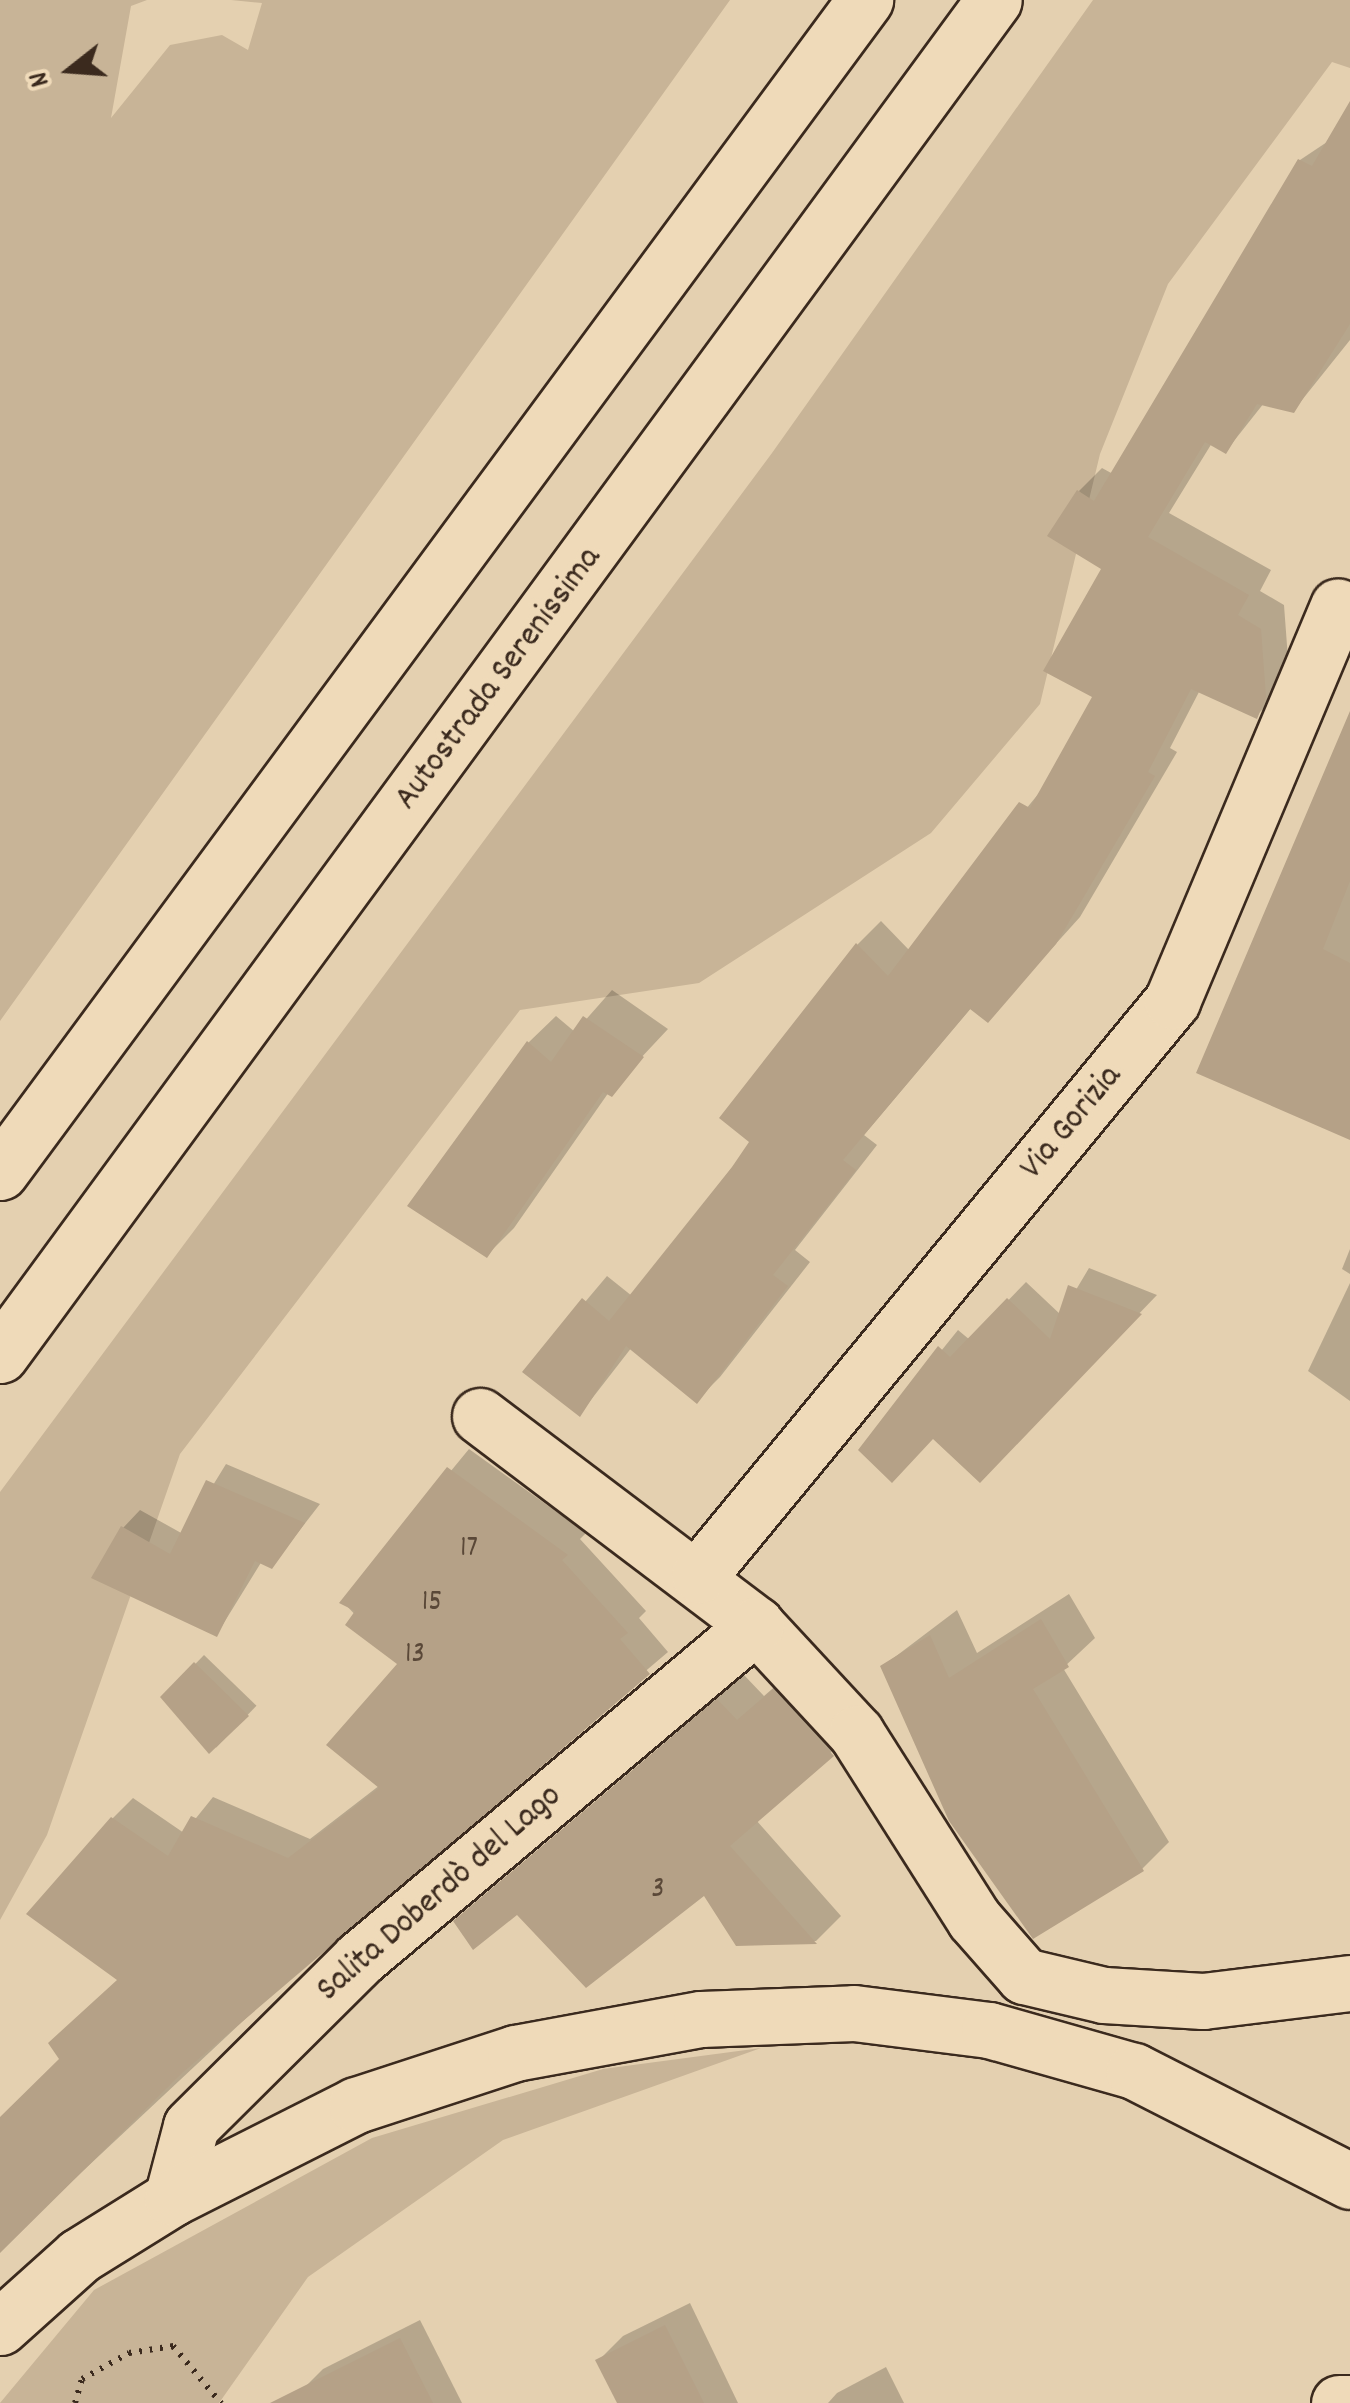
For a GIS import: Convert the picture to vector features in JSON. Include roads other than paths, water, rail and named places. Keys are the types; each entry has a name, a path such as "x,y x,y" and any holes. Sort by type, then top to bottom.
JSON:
{"main road":[{"path":"0,1172 865,0"},
{"name":"Autostrada Serenissima","path":"0,1355 994,0"},
{"name":"Via Gorizia","path":"699,1575 1172,1001 1338,607"},
{"path":"480,1416 699,1575 756,1625 856,1733 974,1918 1024,1976 1104,1995 1203,2001 1350,1984"},
{"name":"Salita Doberdò del Lago","path":"172,2198 191,2126 359,1958 756,1625"},
{"path":"0,2326 79,2256 172,2198 356,2105 515,2054 701,2019 854,2013 989,2030 1134,2071 1350,2181"},
{"path":"1339,2403 1349,2403"}]}
